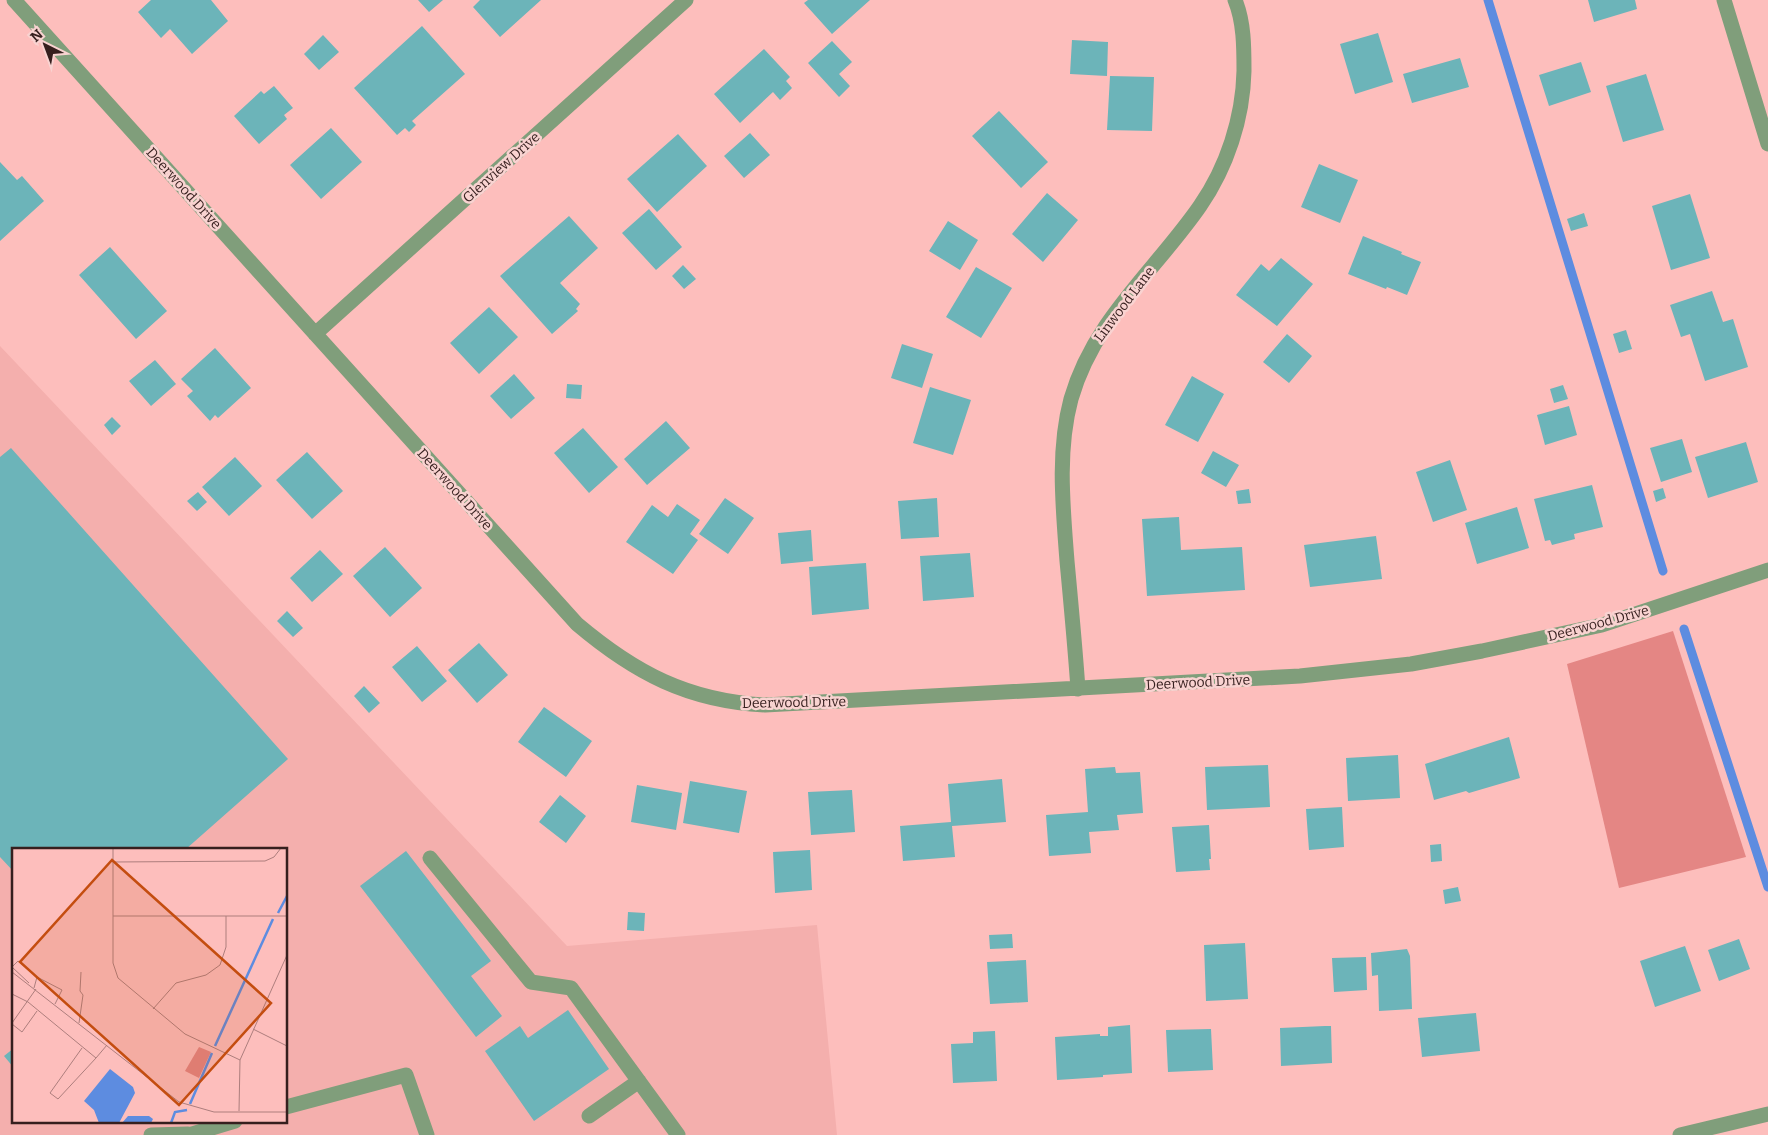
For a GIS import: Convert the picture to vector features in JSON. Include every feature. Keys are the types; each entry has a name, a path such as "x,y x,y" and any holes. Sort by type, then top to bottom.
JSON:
{"street":[{"name":"Glenview Drive","path":"315,334 686,0"},
{"name":"Linwood Lane","path":"1078,689 1062,504 1063,467 1071,401 1094,341 1132,289 1200,206 1215,183 1238,118 1244,84 1244,47 1240,10 1235,0"},
{"path":"1724,0 1768,144"},
{"name":"Deerwood Drive","path":"17,1 578,624 606,648 666,684 714,700 765,705 1078,689 1358,671 1482,652 1602,625 1768,570"},
{"path":"430,858 531,982 571,988 678,1135"},
{"path":"288,1106 406,1075 427,1135"},
{"path":"589,1116 639,1081"},
{"path":"1680,1135 1768,1114"},
{"path":"150,1135 189,1134 231,1122"}],"shaded area":[{"path":"0,346 567,946 817,925 837,1135 0,1135"},
{"path":"1673,631 1746,857 1619,888 1567,664"}],"building":[{"path":"151,0 211,0 228,21 192,54 170,29 161,38 138,12"},
{"path":"418,0 443,0 429,12"},
{"path":"480,0 541,0 500,37 473,7"},
{"path":"808,0 870,0 832,34 804,3"},
{"path":"1588,0 1635,0 1637,9 1594,22"},
{"path":"422,26 465,74 412,121 416,125 409,132 405,128 397,135 354,88"},
{"path":"1378,33 1393,82 1355,94 1340,44"},
{"path":"323,35 339,52 319,70 304,54"},
{"path":"1072,40 1108,42 1107,76 1070,74"},
{"path":"832,41 852,62 839,74 850,86 839,97 808,63"},
{"path":"764,49 790,77 786,81 792,88 780,100 773,92 740,123 714,94"},
{"path":"1460,58 1469,87 1412,103 1403,74"},
{"path":"1581,62 1591,92 1549,106 1539,75"},
{"path":"1646,74 1664,130 1623,142 1606,86"},
{"path":"1110,76 1154,77 1152,131 1107,130"},
{"path":"274,86 293,108 284,115 287,119 259,144 234,116 261,91 264,94"},
{"path":"999,111 1048,162 1021,188 972,136"},
{"path":"331,128 362,162 321,199 290,165"},
{"path":"750,133 770,155 744,178 724,156"},
{"path":"678,134 707,166 657,212 627,179"},
{"path":"0,162 17,180 22,176 44,201 0,241"},
{"path":"1319,164 1358,180 1340,223 1301,207"},
{"path":"1047,193 1078,220 1043,262 1012,234"},
{"path":"1690,194 1710,258 1671,270 1652,206"},
{"path":"649,209 682,247 656,270 622,233"},
{"path":"1584,213 1588,226 1571,231 1567,219"},
{"path":"569,216 598,248 560,283 580,304 576,309 578,311 552,334 500,276"},
{"path":"948,221 978,240 960,270 929,251"},
{"path":"1363,236 1421,262 1407,295 1348,274"},
{"path":"110,247 167,311 136,339 79,275"},
{"path":"1281,258 1313,284 1277,326 1236,295 1261,264 1269,271"},
{"path":"683,265 696,279 684,289 672,276"},
{"path":"976,267 1012,288 981,338 946,317"},
{"path":"1712,291 1723,322 1733,319 1748,367 1705,381 1690,334 1681,337 1670,305"},
{"path":"489,307 518,337 479,374 450,343"},
{"path":"1626,330 1632,349 1619,353 1613,334"},
{"path":"1287,334 1312,356 1289,383 1263,362"},
{"path":"902,344 933,354 922,388 891,378"},
{"path":"215,348 251,388 218,418 215,415 210,421 187,396 193,391 181,379"},
{"path":"155,360 176,384 151,406 129,381"},
{"path":"514,374 535,398 511,419 490,396"},
{"path":"1192,376 1224,394 1198,442 1165,425"},
{"path":"567,384 582,385 581,399 566,398"},
{"path":"1563,385 1568,399 1554,403 1550,389"},
{"path":"930,387 971,400 953,455 913,443"},
{"path":"1569,406 1577,435 1545,445 1537,415"},
{"path":"112,417 121,426 112,435 104,425"},
{"path":"666,421 690,448 647,485 624,459"},
{"path":"583,428 618,467 589,493 554,453"},
{"path":"1682,439 1692,472 1661,482 1650,448"},
{"path":"1746,442 1758,482 1708,498 1695,457"},
{"path":"11,448 288,759 187,848 12,848 12,870 0,857 0,457"},
{"path":"1213,451 1239,465 1226,487 1201,473"},
{"path":"307,452 343,491 312,519 276,480"},
{"path":"235,457 262,486 229,516 202,487"},
{"path":"1450,460 1467,510 1433,522 1416,472"},
{"path":"1592,485 1603,527 1574,534 1575,539 1552,545 1550,540 1545,541 1534,499"},
{"path":"1663,488 1666,498 1656,502 1653,491"},
{"path":"1249,489 1251,503 1238,504 1236,491"},
{"path":"198,492 207,502 197,511 187,501"},
{"path":"725,498 754,518 728,554 699,534"},
{"path":"937,498 939,537 901,539 898,501"},
{"path":"677,504 700,520 690,534 698,540 673,574 626,542 652,505 668,517"},
{"path":"1517,507 1529,548 1477,564 1465,523"},
{"path":"1179,517 1181,550 1242,547 1245,590 1147,596 1142,519"},
{"path":"811,530 813,561 781,564 778,533"},
{"path":"1376,536 1382,579 1310,587 1304,545"},
{"path":"385,547 422,588 390,617 353,576"},
{"path":"320,550 343,574 312,602 290,578"},
{"path":"970,553 974,597 923,601 920,556"},
{"path":"866,563 869,609 812,615 809,567"},
{"path":"287,611 303,628 293,637 277,621"},
{"path":"479,643 508,675 477,703 448,670"},
{"path":"417,646 447,681 422,702 392,667"},
{"path":"364,686 380,703 369,713 354,696"},
{"path":"544,707 592,741 566,777 518,742"},
{"path":"1509,737 1520,778 1469,793 1466,791 1434,800 1425,764"},
{"path":"1398,755 1400,798 1348,801 1346,758"},
{"path":"1268,765 1270,807 1207,810 1205,767"},
{"path":"1115,767 1116,773 1140,772 1143,813 1117,815 1119,830 1089,832 1091,853 1049,856 1046,815 1088,812 1085,769"},
{"path":"1002,779 1006,822 952,826 955,857 903,861 900,826 951,822 948,784"},
{"path":"690,781 747,791 739,833 683,823"},
{"path":"637,785 682,793 676,830 631,822"},
{"path":"852,790 855,832 811,835 808,792"},
{"path":"560,795 586,816 566,843 539,822"},
{"path":"1342,807 1344,847 1309,850 1306,809"},
{"path":"1209,825 1210,870 1176,872 1172,827"},
{"path":"1441,844 1442,861 1431,862 1430,845"},
{"path":"810,850 812,890 775,893 773,852"},
{"path":"406,851 491,961 471,976 502,1016 476,1037 360,886"},
{"path":"1458,887 1461,901 1445,904 1443,890"},
{"path":"628,912 645,913 644,931 627,930"},
{"path":"1012,934 1013,948 990,949 989,935"},
{"path":"1739,939 1750,969 1719,981 1708,950"},
{"path":"1245,943 1248,999 1206,1001 1204,945"},
{"path":"1685,946 1701,991 1655,1007 1640,961"},
{"path":"1407,949 1410,956 1412,1009 1379,1011 1378,975 1372,976 1371,953"},
{"path":"1366,957 1367,990 1334,992 1332,958"},
{"path":"1026,960 1028,1002 990,1004 987,962"},
{"path":"568,1010 609,1069 534,1121 485,1051 520,1026 528,1038"},
{"path":"1476,1013 1480,1051 1422,1057 1418,1018"},
{"path":"1130,1025 1132,1073 1057,1080 1055,1037 1100,1034 1100,1036 1108,1036 1108,1027"},
{"path":"1331,1026 1332,1063 1281,1066 1280,1028"},
{"path":"1211,1029 1213,1070 1168,1072 1166,1030"},
{"path":"995,1031 997,1081 953,1083 951,1044 973,1043 973,1032"},
{"path":"12,1050 12,1066 4,1056"}],"waterway":[{"path":"1488,0 1663,571"},
{"path":"1684,629 1768,887"}]}
